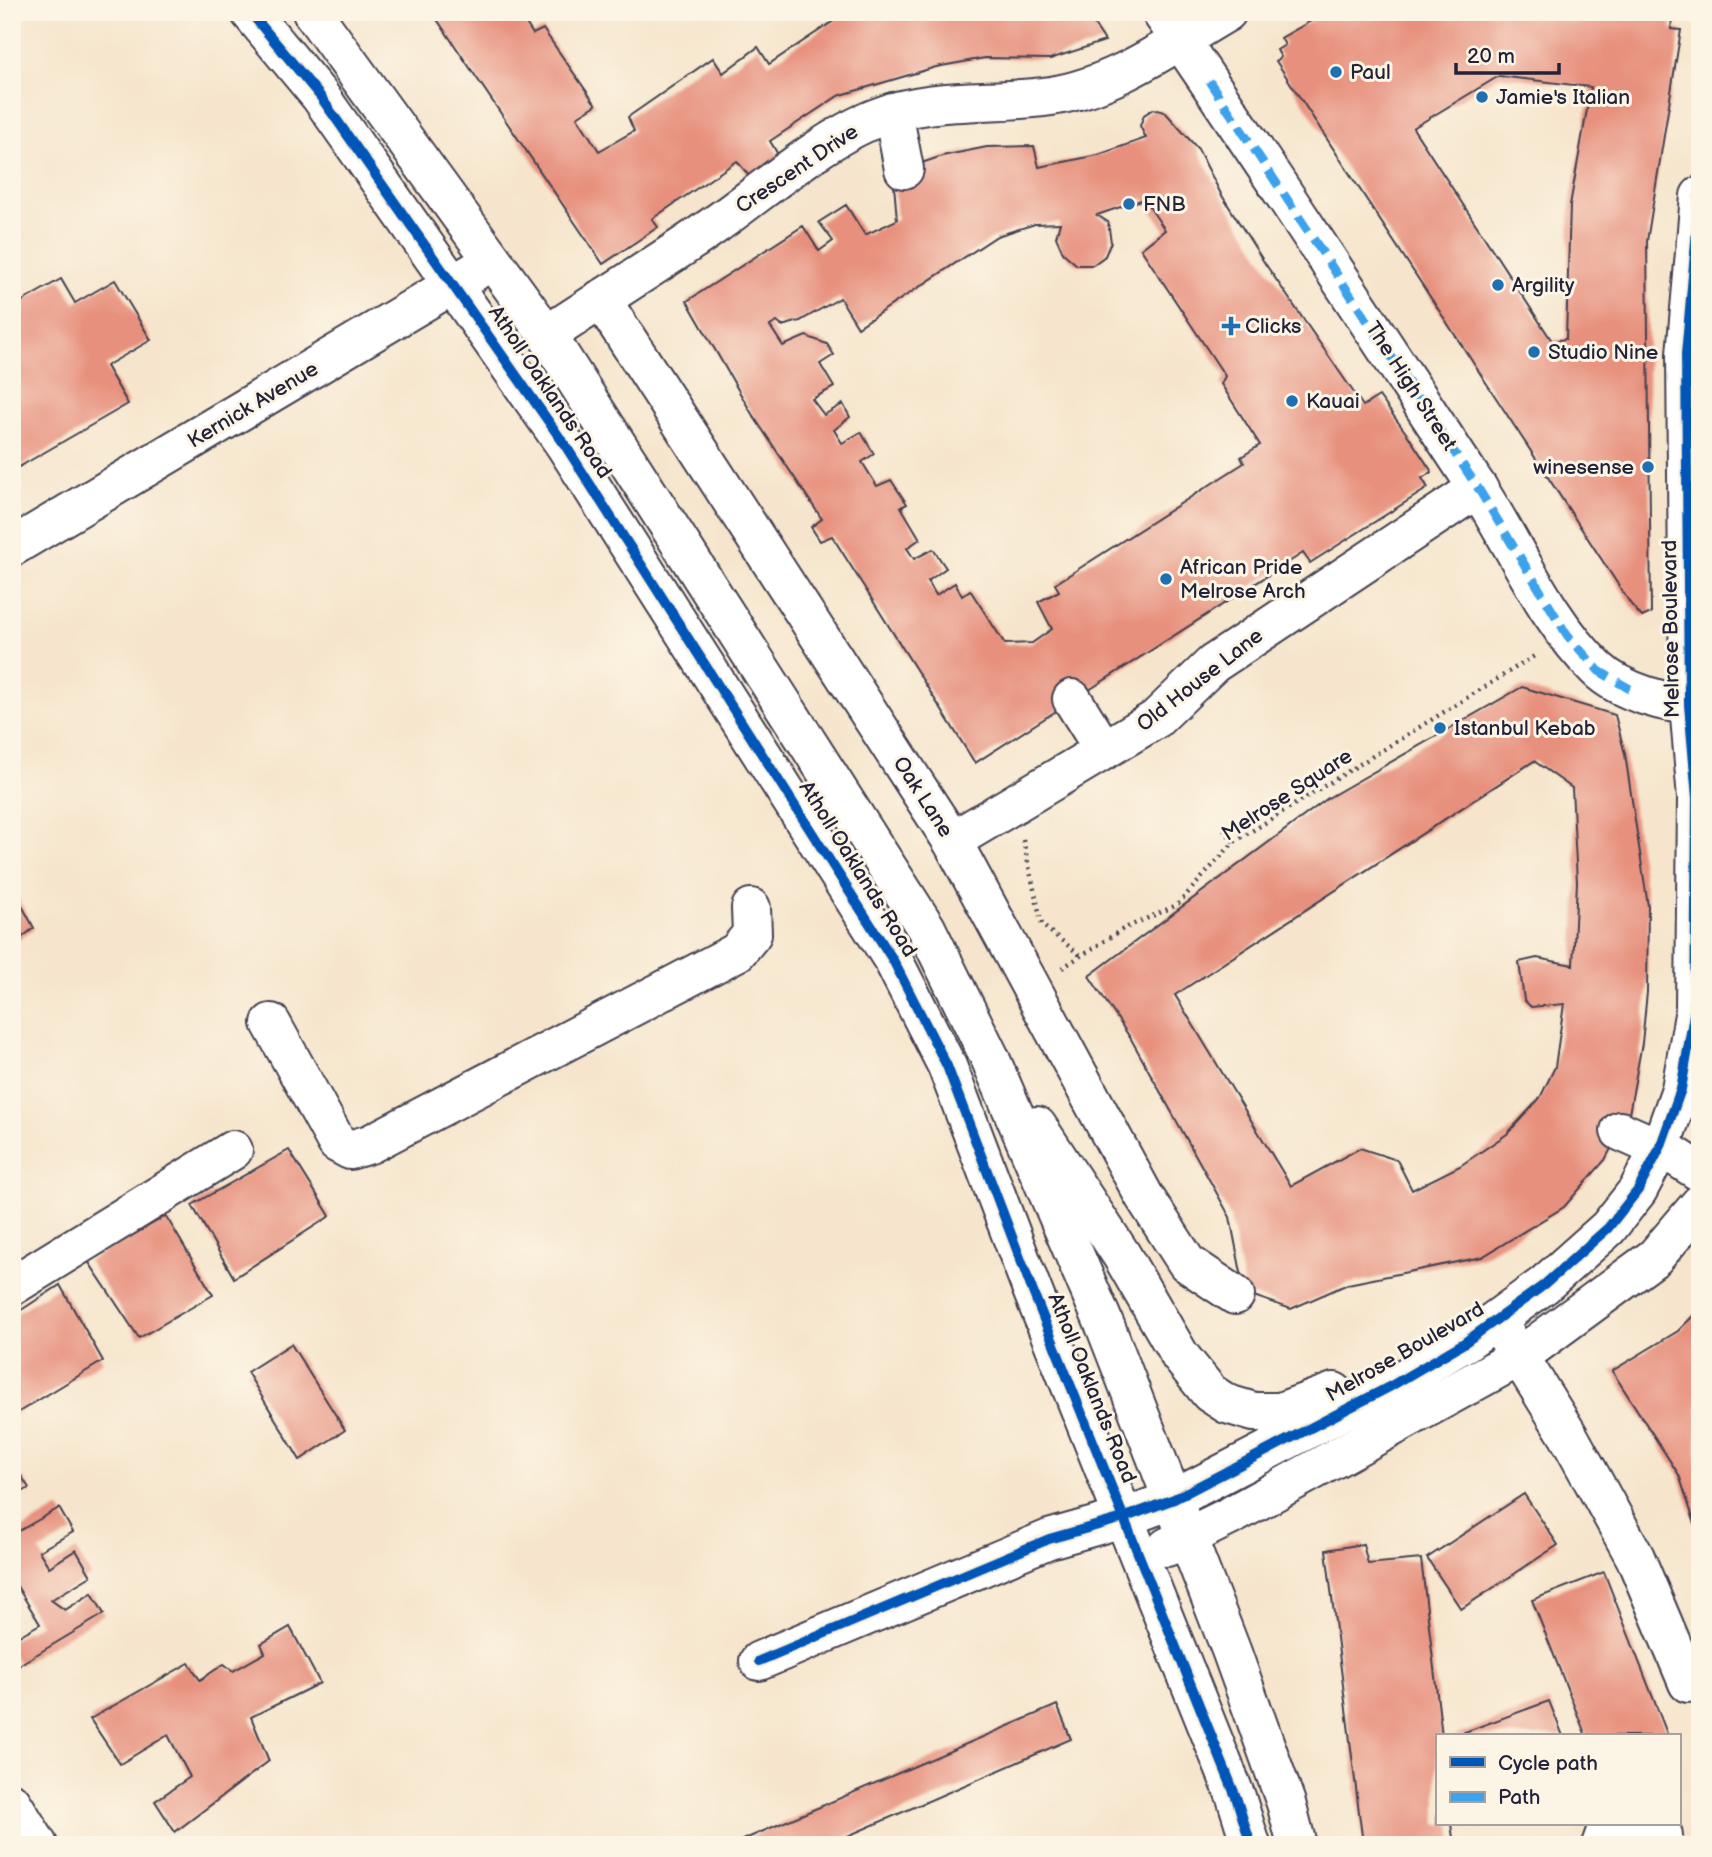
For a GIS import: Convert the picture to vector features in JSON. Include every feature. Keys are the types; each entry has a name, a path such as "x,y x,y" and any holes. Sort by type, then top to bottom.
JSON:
{"street":[{"name":"Atholl Oaklands Road","path":"250,12 320,96 565,445 893,960 947,1066 1139,1560 1217,1749 1251,1845"},
{"name":"Atholl Oaklands Road","path":"312,12 547,335 926,928 990,1058 1106,1328 1189,1537 1286,1802 1297,1845"},
{"name":"Crescent Drive","path":"547,335 679,251 849,130 893,112 942,102 1050,96 1078,90 1117,76 1170,26 1227,12"},
{"name":"The High Street","path":"1170,26 1478,488 1567,635 1599,671 1630,689 1694,705"},
{"path":"893,112 904,169"},
{"name":"Melrose Boulevard","path":"759,1661 1049,1539 1123,1518 1174,1499 1391,1386 1498,1321 1608,1228 1638,1190 1681,1160 1681,1089 1695,1009 1697,798 1686,354 1700,196"},
{"name":"Kernick Avenue","path":"12,547 494,260"},
{"name":"Oak Lane","path":"601,299 952,841 1144,1196 1187,1263 1235,1295"},
{"name":"Old House Lane","path":"952,841 1156,719 1213,664 1478,488"},
{"path":"1072,699 1104,750"},
{"path":"271,1023 337,1143 350,1150 370,1144 737,952 752,934 751,908"},
{"path":"990,1058 1081,1190 1180,1356 1210,1394 1227,1404 1254,1412 1280,1412 1464,1343"},
{"path":"1620,1131 1681,1160"},
{"path":"12,1286 233,1150"},
{"path":"1139,1560 1189,1537 1518,1357 1656,1257 1700,1203"},
{"path":"1498,1321 1568,1435 1630,1546 1688,1683"},
{"path":"12,1803 38,1845"},
{"path":"1601,1845 1605,1834 1629,1826"},
{"path":"1640,1826 1663,1835"}],"path":[{"path":"1007,806 1019,822 1042,925 1080,955"},
{"path":"1224,829 1234,842"}],"building":[{"path":"432,12 509,12 515,21 521,16 533,34 543,29 596,105 577,117 599,151 634,131 628,117 713,58 723,73 758,47 769,64 847,12 1086,12 1105,41 1050,59 985,58 936,67 838,96 770,141 783,163 754,182 737,161 652,219 658,227 603,264"},
{"path":"1327,12 1662,12 1660,17 1672,19 1671,29 1681,30 1647,241 1651,613 1642,617 1632,606 1276,61 1281,57 1277,50 1285,45 1281,38","holes":["1499,76 1591,87 1570,205 1566,339 1552,341 1413,128"]},
{"path":"1153,109 1165,112 1198,149 1221,194 1264,262 1363,406 1379,396 1409,437 1432,472 1422,478 1428,488 1310,563 1303,553 975,763 832,536 820,541 811,527 822,519 752,414 687,301 803,226 819,251 833,241 819,222 846,205 865,235 897,220 893,173 942,156 987,147 1034,146 1039,167 1098,155 1146,138 1140,126 1144,115","holes":["1144,199 1165,230 1141,249 1225,376 1221,384 1260,445 1241,457 1244,463 1055,584 1059,591 1038,602 1052,629 1032,643 1005,644 970,590 962,596 955,583 936,595 928,581 946,568 933,549 914,559 907,548 920,539 901,507 907,504 891,480 877,486 862,462 874,454 861,432 842,443 834,430 850,417 843,404 824,415 812,399 834,387 820,364 834,355 827,344 806,336 783,346 770,326 777,322 782,326 800,321 840,298 858,327 997,236 1035,224 1060,223 1056,237 1063,253 1077,265 1093,265 1105,256 1111,242 1108,222 1097,215"]},
{"path":"61,279 75,303 115,280 151,340 106,366 128,404 19,467 12,456 12,341 20,337 12,324 12,307"},
{"path":"1522,687 1615,715 1625,754 1648,906 1647,992 1642,1043 1629,1114 1605,1160 1564,1207 1482,1257 1348,1284 1291,1309 1245,1293 1230,1217 1131,1039 1089,976 1328,798","holes":["1534,761 1572,788 1577,882 1573,965 1537,958 1519,962 1524,1000 1531,1007 1564,1004 1555,1067 1540,1098 1507,1134 1460,1166 1412,1190 1397,1160 1360,1148 1291,1186 1175,995"]},
{"path":"12,887 34,928 12,945"},
{"path":"289,1150 330,1216 234,1278 192,1205"},
{"path":"166,1216 213,1295 139,1338 88,1261"},
{"path":"60,1285 103,1361 12,1416 12,1316"},
{"path":"1700,1309 1697,1466 1699,1536 1679,1475 1612,1371 1678,1331"},
{"path":"291,1344 345,1430 300,1460 247,1372"},
{"path":"22,1477 29,1488 12,1498 12,1482"},
{"path":"1524,1494 1558,1545 1461,1609 1427,1558"},
{"path":"59,1508 73,1532 39,1551 49,1567 76,1550 91,1576 51,1600 65,1610 92,1593 104,1614 19,1665 12,1654 12,1640 40,1624 12,1578 12,1535"},
{"path":"1363,1544 1368,1564 1421,1559 1442,1734 1436,1734 1436,1826 1451,1826 1454,1845 1363,1844 1326,1550"},
{"path":"1604,1572 1667,1734 1585,1734 1532,1600"},
{"path":"290,1627 320,1683 251,1717 269,1761 175,1832 155,1801 190,1777 168,1735 120,1764 90,1719 189,1663 200,1680 224,1664 233,1671 265,1653 261,1644"},
{"path":"1549,1701 1562,1734 1459,1734"},
{"path":"1057,1705 1071,1739 827,1845 731,1845"}],"marked path":[{"path":"1209,81 1478,488 1567,635 1599,671 1630,689"}],"cycle path":[{"path":"250,12 320,96 565,445 893,960 947,1066 1033,1292 1236,1797 1251,1845"},
{"path":"759,1661 1049,1539 1123,1518 1174,1499 1391,1386 1464,1343 1544,1285 1608,1228 1638,1190 1660,1148 1681,1089 1695,1009 1697,798 1689,705 1686,354 1700,196"}],"place":[{"name":"Paul","path":"1336,72"},
{"name":"Jamie's Italian","path":"1482,97"},
{"name":"FNB","path":"1129,204"},
{"name":"Argility","path":"1498,285"},
{"name":"Clicks","path":"1231,326"},
{"name":"Studio Nine","path":"1534,352"},
{"name":"Kauai","path":"1292,401"},
{"name":"winesense","path":"1648,467"},
{"name":"African Pride Melrose Arch","path":"1166,579"},
{"name":"Istanbul Kebab","path":"1440,728"}]}
